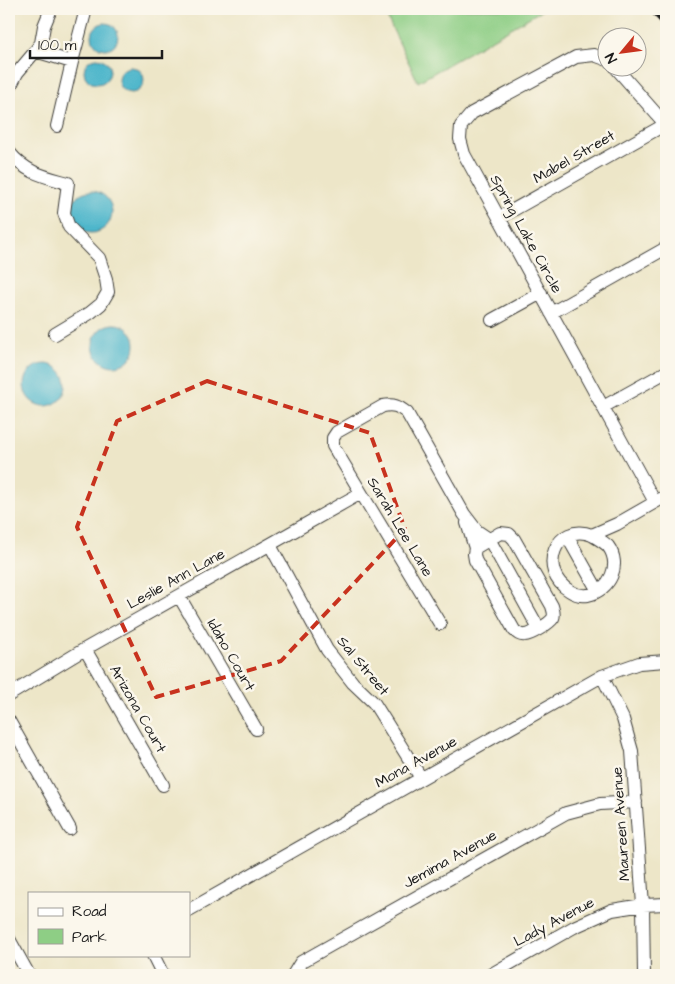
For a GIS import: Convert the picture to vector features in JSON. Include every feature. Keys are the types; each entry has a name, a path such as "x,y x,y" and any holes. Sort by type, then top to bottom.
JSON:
{"street":[{"path":"9,89 17,73 41,43 44,26 51,9"},
{"path":"57,126 86,9"},
{"path":"35,52 72,62"},
{"name":"Spring Lake Circle","path":"592,535 617,524 661,499 603,407 464,154 460,139 461,126 472,114 576,57 594,54 598,56"},
{"path":"625,78 666,124"},
{"name":"Mabel Street","path":"499,218 666,124"},
{"path":"9,152 16,161 36,174 68,183 64,213 69,227 99,258 106,279 108,292 101,304 90,313 55,334"},
{"path":"551,313 666,248"},
{"path":"492,320 541,293"},
{"path":"603,407 666,372"},
{"name":"Sarah Lee Lane","path":"440,624 333,446 333,438 337,432 383,406 391,404 399,407 407,412 464,514"},
{"name":"Leslie Ann Lane","path":"9,695 85,649 361,493"},
{"path":"464,514 476,531 489,539 539,629"},
{"path":"464,514 475,548 475,560 514,630 519,635 524,636 539,629 553,618 552,606 514,539 508,534 500,533 475,548"},
{"path":"610,550 611,533 617,524"},
{"path":"576,532 586,532 592,535 607,545 613,559 614,570 606,585 598,591 585,596 564,588 559,582 553,571 553,552 561,541 576,532"},
{"path":"568,536 598,591"},
{"name":"Sal Street","path":"270,545 327,650 353,684 374,703 421,778"},
{"name":"Idaho Court","path":"178,596 256,729"},
{"name":"Arizona Court","path":"85,649 163,785"},
{"name":"Mona Avenue","path":"190,909 602,676 639,663 666,661"},
{"name":"Maureen Avenue","path":"602,676 623,719 632,752 643,905 644,975"},
{"path":"9,721 70,829"},
{"name":"Jemima Avenue","path":"293,975 301,962 566,813 600,804 636,802"},
{"name":"Lady Avenue","path":"490,975 574,927 612,910 643,905 666,904"},
{"path":"9,939 29,975"},
{"path":"155,959 163,975"}],"highlighted area":[{"path":"207,381 370,433 405,529 281,661 156,697 77,527 117,421"}],"green space":[{"path":"383,9 544,9 418,82"}],"water":[{"path":"105,23 114,27 118,36 114,45 105,49 96,45 92,36 96,27"},
{"path":"97,58 106,62 110,71 106,80 97,84 88,80 84,71 88,62"},
{"path":"131,67 140,71 144,80 140,89 131,93 122,89 118,80 122,71"},
{"path":"91,191 106,197 112,212 106,227 91,233 76,227 70,212 76,197"},
{"path":"114,324 129,330 135,345 129,360 114,366 99,360 93,345 99,330"},
{"path":"45,364 60,370 66,385 60,400 45,406 30,400 24,385 30,370"}],"railway":[{"path":"650,9 666,26"}]}
